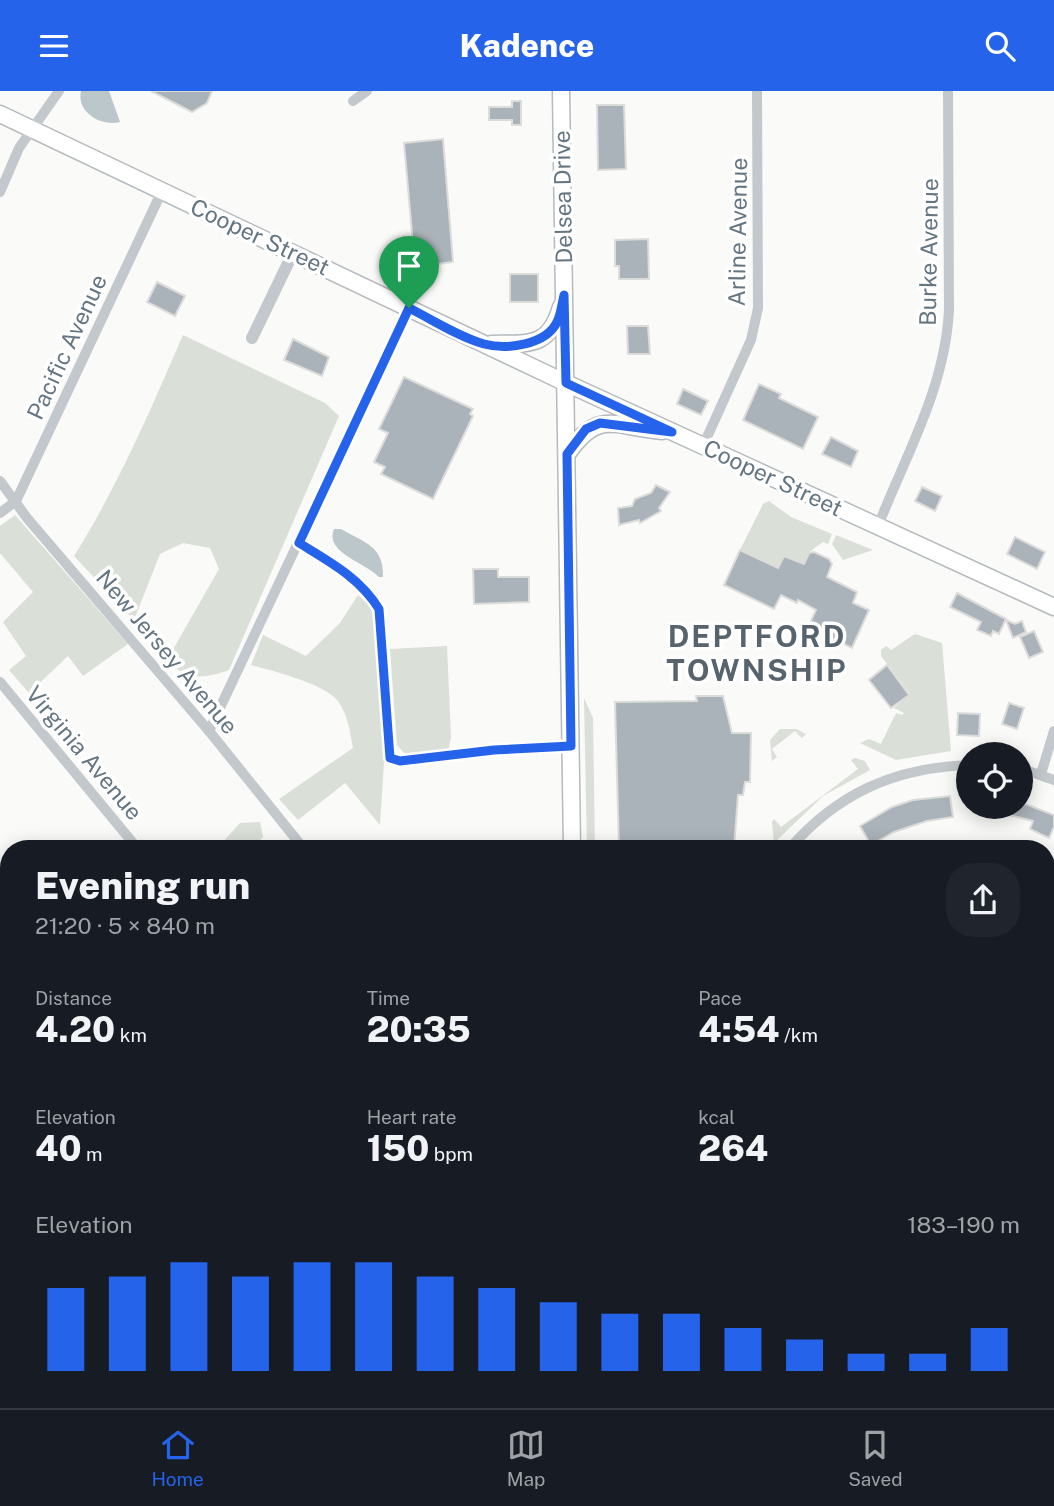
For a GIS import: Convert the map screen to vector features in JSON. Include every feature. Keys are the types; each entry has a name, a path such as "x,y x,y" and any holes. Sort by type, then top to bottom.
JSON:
{"main road":[{"name":"Delsea Drive","path":"561,91 572,840"},
{"name":"Cooper Street","path":"0,114 566,383 878,526 1052,602"},
{"path":"485,344 526,344 539,341 557,322 564,295"},
{"path":"567,454 586,429 600,423 672,432"}],"street":[{"path":"0,192 19,148 60,91"},
{"path":"353,101 367,91"},
{"name":"Arline Avenue","path":"704,446 751,339 758,309 757,91"},
{"name":"Burke Avenue","path":"878,526 923,422 946,341 949,310 948,91"},
{"name":"Pacific Avenue","path":"0,513 16,501 162,191"},
{"path":"252,338 293,253"},
{"path":"209,731 409,308"},
{"name":"New Jersey Avenue","path":"0,481 27,519 209,731 297,840"},
{"path":"299,543 338,567 367,590 379,609 390,758 400,761 494,750 571,746"},
{"name":"Virginia Avenue","path":"0,682 131,840"},
{"path":"1041,774 1054,731"},
{"path":"797,840 809,826 832,808 882,779 939,766 956,765"},
{"path":"1033,772 1054,780"}],"shaded area":[{"path":"81,91 109,91 120,122 105,122 92,116 82,105"},
{"path":"183,335 325,403 339,416 229,670 203,676 181,672 167,660 219,569 210,548 183,543 160,554 134,620 74,556 119,475"},
{"path":"769,501 791,517 832,534 828,544 823,542 808,553 804,564 784,556 778,568 740,550 763,504"},
{"path":"15,515 128,644 83,676 68,656 29,693 9,670 26,656 3,622 33,592 0,553 0,526"},
{"path":"334,529 341,529 371,547 380,558 383,577 379,577 341,551 335,545"},
{"path":"836,535 873,550 843,560 832,544"},
{"path":"358,595 370,606 376,628 384,762 380,825 345,783 298,820 279,799 353,748 350,730 338,701 322,689 251,665 263,635 306,656 340,623"},
{"path":"915,634 942,643 951,751 896,760 860,743 869,739 881,744 896,713 904,713 894,708 910,694 881,656 881,650 886,646 891,650"},
{"path":"447,646 451,737 448,752 408,757 397,745 390,649"},
{"path":"584,698 593,718 595,840 587,840"},
{"path":"780,729 796,729 806,734 802,738 795,731 772,749 777,757 772,761 770,740"},
{"path":"855,758 865,761 870,770 823,796 777,840 774,840 774,819 781,827 858,769 851,760"},
{"path":"260,822 263,837 260,840 225,840 240,823"}],"building":[{"path":"151,91 212,91 207,103 192,112"},
{"path":"512,101 521,101 521,125 512,125 512,120 489,120 489,107 512,107"},
{"path":"597,105 624,105 626,169 598,170"},
{"path":"443,139 453,262 415,267 404,143"},
{"path":"648,239 649,279 619,279 619,266 615,266 615,240"},
{"path":"510,274 538,274 538,302 510,302"},
{"path":"157,282 185,296 175,316 147,302"},
{"path":"627,326 648,326 650,354 628,354"},
{"path":"293,339 329,357 322,376 284,360"},
{"path":"404,377 473,409 470,414 473,416 433,499 381,474 385,467 374,462 388,433 379,429"},
{"path":"759,384 781,394 779,398 818,417 803,449 743,420"},
{"path":"683,389 708,401 701,415 677,404"},
{"path":"831,437 858,451 851,467 822,454"},
{"path":"656,485 670,492 659,508 661,511 640,523 639,520 619,525 618,508 632,506 635,499 651,493"},
{"path":"922,487 942,496 935,511 915,501"},
{"path":"1015,537 1045,552 1037,569 1007,554"},
{"path":"740,550 778,568 784,556 804,564 809,553 814,552 829,559 832,564 827,577 857,592 853,603 869,610 852,648 808,627 816,610 798,600 797,603 781,595 774,609 724,585"},
{"path":"473,569 498,569 498,577 529,577 529,602 474,604"},
{"path":"957,593 1006,619 999,634 993,631 991,636 977,630 981,622 950,607"},
{"path":"1006,620 1015,624 1022,621 1026,632 1013,638"},
{"path":"1034,631 1043,652 1029,658 1020,637"},
{"path":"887,665 909,695 891,708 869,680"},
{"path":"696,696 723,696 732,733 751,733 750,782 745,782 743,795 738,795 735,840 619,840 615,702 697,701"},
{"path":"1009,703 1024,708 1017,729 1002,724"},
{"path":"958,713 980,714 979,736 957,735"},
{"path":"950,796 953,817 927,821 894,832 880,840 868,840 860,826 892,807 913,800"},
{"path":"1033,807 1054,815 1054,827 1049,838 1030,829 1033,821 1025,819 1033,819"}],"district":[{"name":"DEPTFORD TOWNSHIP","path":"757,654"}],"route":[{"path":"564,295 566,383 672,432 600,423 586,429 567,454 571,746 494,750 400,761 390,758 379,609 367,590 338,567 299,543 409,308 485,344 526,344 539,341 548,334 557,322 564,295"}]}
